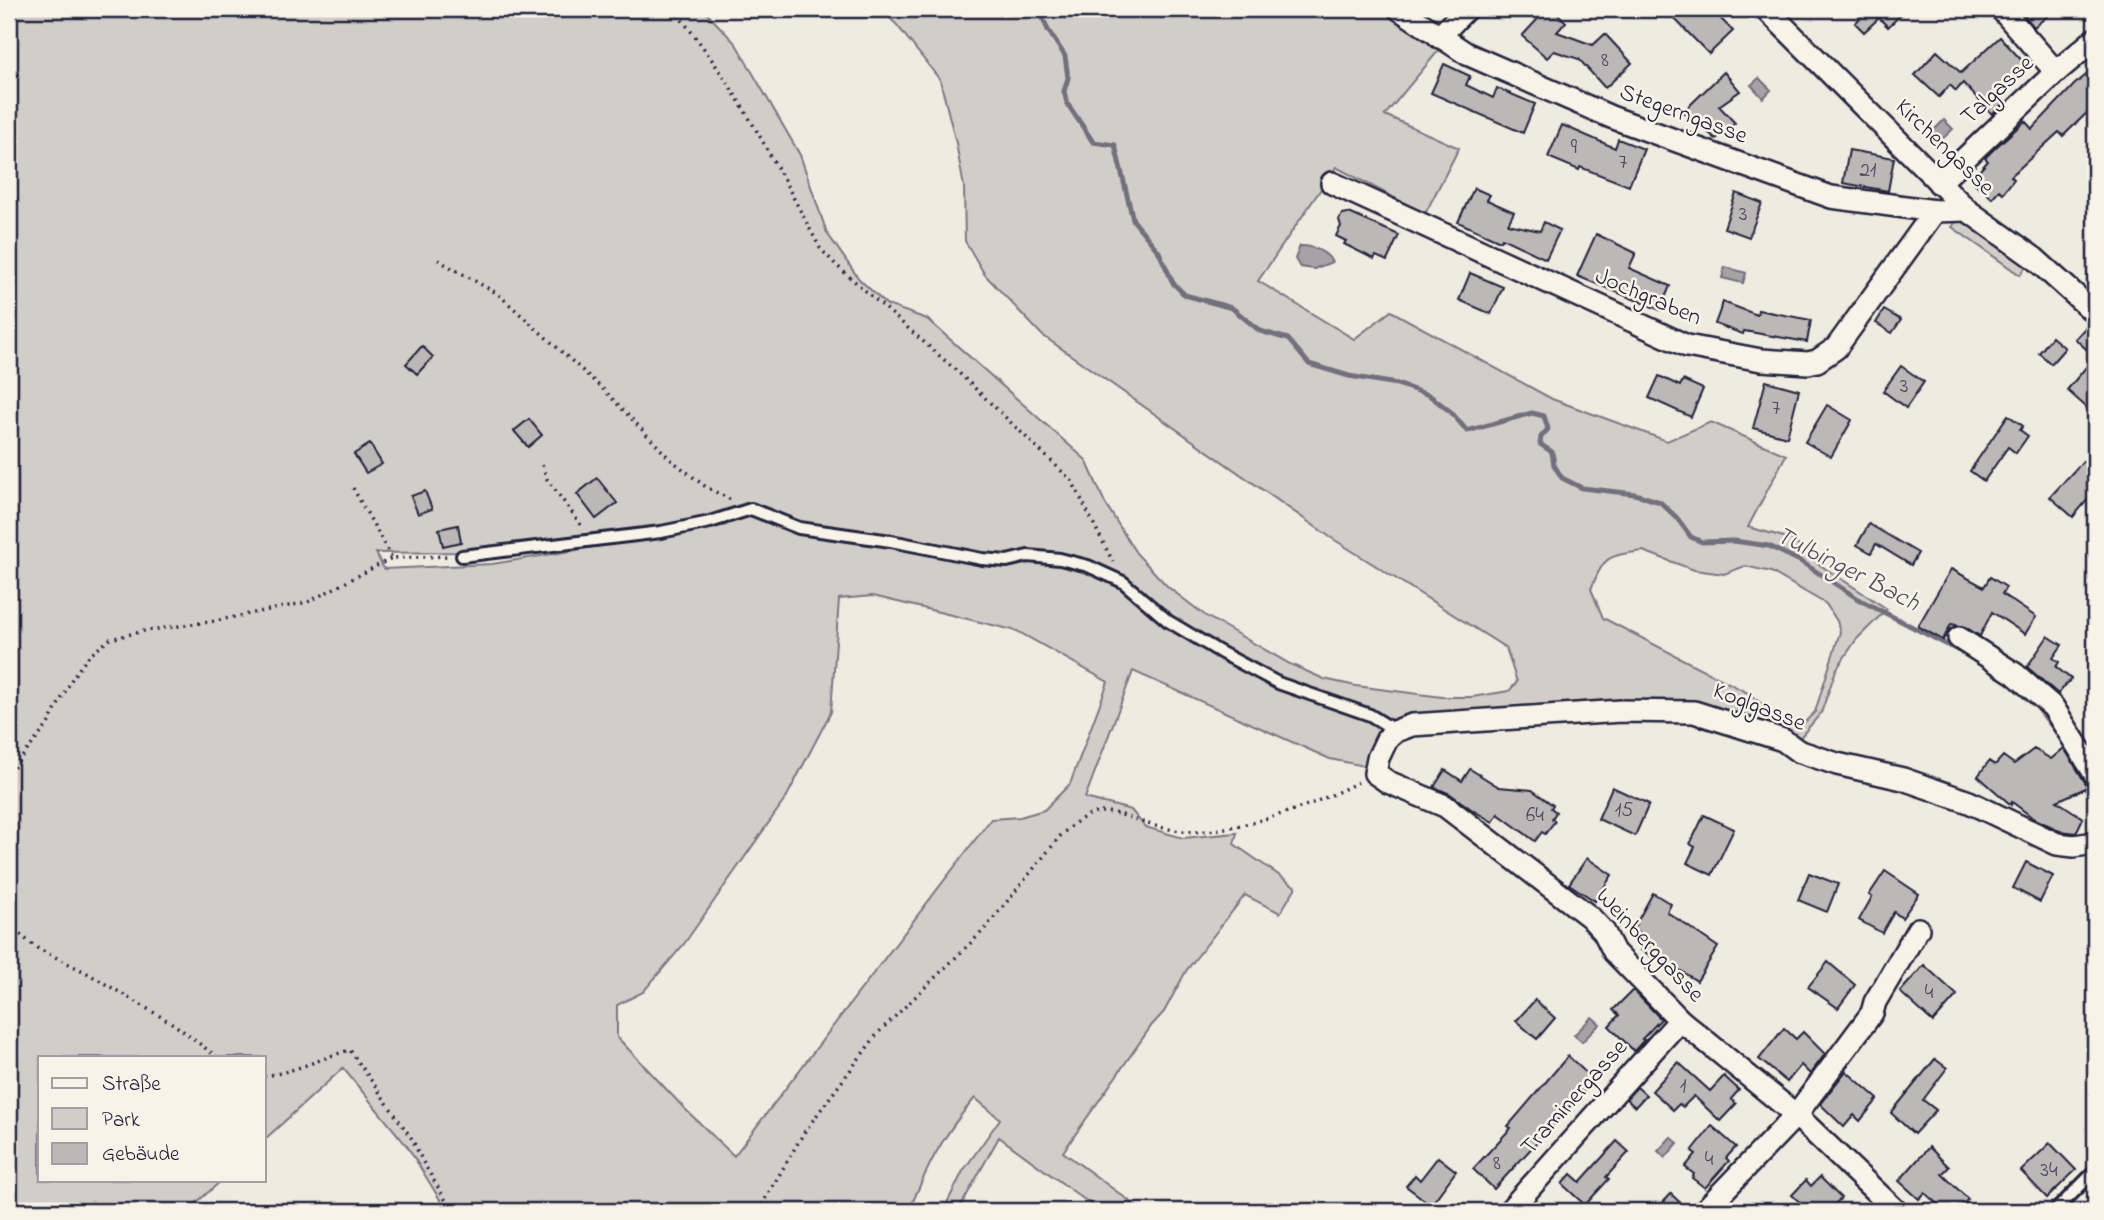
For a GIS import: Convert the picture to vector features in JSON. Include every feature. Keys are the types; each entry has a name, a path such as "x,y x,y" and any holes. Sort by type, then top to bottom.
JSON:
{"street":[{"name":"Stegerngasse","path":"1399,9 1467,54 1611,117 1831,197 1935,211 1968,210"},
{"path":"1439,37 1466,9"},
{"name":"Kirchengasse","path":"1766,9 1968,210 2034,258 2095,313"},
{"path":"2001,9 2056,72"},
{"name":"Talgasse","path":"1939,183 2056,72 2095,39"},
{"name":"Jochgraben","path":"1332,183 1688,346 1761,360 1802,363 1817,361 1836,348 1935,211"},
{"path":"1959,638 2015,674 2053,707 2095,774"},
{"name":"Koglgasse","path":"1395,731 1430,723 1485,719 1621,711 1694,712 1783,740 1798,751 1837,764 1903,779 1969,802 2057,844 2074,846 2095,843"},
{"path":"1375,773 1382,748 1387,738 1395,731"},
{"name":"Weinberggasse","path":"1375,773 1388,782 1445,806 1590,917 1604,932 1614,952 1680,1020 1796,1115 1896,1211"},
{"path":"1704,1211 1796,1115 1872,1013 1875,1002 1918,929"},
{"name":"Traminergasse","path":"1509,1211 1680,1020"}],"lane":[{"path":"462,556 661,532 710,522 751,509 799,528 891,541 982,559 1007,561 1028,556 1060,559 1088,566 1123,582 1168,621 1279,683 1370,715 1395,731"},
{"path":"2055,1211 2095,1171"}],"path":[{"path":"34,9 36,15"},
{"path":"673,9 703,45 751,120 820,248 958,372 1072,481 1123,582"},
{"path":"438,260 498,294 605,391 670,459 706,487 751,509"},
{"path":"542,465 547,479 592,539"},
{"path":"354,488 392,558"},
{"path":"9,773 47,726 74,675 89,656 110,639 308,602 392,558 462,556"},
{"path":"758,1211 805,1131 878,1033 983,931 1062,834 1075,822 1104,812 1184,832 1212,831 1306,806 1375,773"},
{"path":"9,926 37,947 175,1025 216,1056"},
{"path":"266,1076 295,1070 350,1050 412,1139 452,1211"}],"green space":[{"path":"9,9 703,9 736,44 800,155 827,233 859,279 887,305 927,319 1086,460 1105,503 1136,553 1168,587 1206,616 1290,664 1324,679 1442,697 1472,697 1509,691 1517,682 1506,648 1330,537 1042,335 985,275 965,241 964,187 940,80 896,24 880,9 1384,9 1439,50 1385,115 1459,148 1425,214 1336,167 1258,281 1354,339 1391,311 1552,399 1667,441 1711,422 1786,455 1748,527 1791,539 1820,565 1887,609 1856,640 1836,670 1821,713 1798,740 1711,711 1412,720 1380,740 1364,766 1330,759 1133,671 1085,798 1131,810 1145,827 1183,838 1237,833 1234,844 1296,887 1280,913 1245,895 1186,971 1164,1012 1152,1025 1063,1152 1143,1211 1100,1211 999,1137 958,1211 943,1211 963,1171 1000,1119 975,1098 953,1125 937,1152 909,1211 447,1211 407,1146 343,1068 266,1138 266,1056 38,1056 38,1182 220,1182 187,1211 9,1211","holes":["732,510 726,525 492,564 384,569 376,553 463,552 663,528","1643,551 1694,570 1724,574 1745,566 1771,572 1826,604 1837,621 1840,632 1815,712 1801,726 1785,722 1748,693 1603,618 1591,589 1600,569 1614,556","873,596 1017,631 1108,682 1070,784 1044,810 1020,817 991,819 734,1156 617,1037 617,1005 643,992 684,944 786,798 831,712 839,599"]},
{"path":"1957,219 1980,224 2031,260 2020,275 1952,227"}],"shaded area":[{"path":"1759,78 1771,90 1763,98 1751,85"},
{"path":"1944,120 1953,129 1937,144 1928,136"},
{"path":"1300,246 1318,250 1332,262 1314,269 1300,267 1295,259"},
{"path":"1725,267 1746,273 1743,283 1722,278"},
{"path":"1592,1017 1600,1024 1582,1042 1574,1035"},
{"path":"1671,1137 1678,1143 1665,1158 1658,1151"}],"building":[{"path":"1547,9 1553,9 1566,22 1557,32 1593,45 1605,34 1632,63 1605,88 1579,59 1554,51 1547,58 1522,36"},
{"path":"1665,9 1711,9 1733,31 1709,54"},
{"path":"1870,9 1907,9 1888,27 1879,18 1864,32 1855,23"},
{"path":"2019,9 2056,9 2034,27"},
{"path":"2000,37 2027,66 1997,94 2005,102 1992,114 1963,83 1956,91 1950,85 1939,97 1915,75 1937,51 1961,73"},
{"path":"1444,64 1470,76 1466,85 1493,98 1497,88 1535,104 1523,133 1431,93"},
{"path":"2095,68 2095,105 2063,136 2059,132 2011,176 2014,179 2003,193 1999,190 1992,198 1971,180 1988,161 1985,158 1996,147 2025,121 2032,129 2075,84"},
{"path":"1724,72 1740,91 1719,106 1735,123 1716,139 1683,112"},
{"path":"1562,125 1615,148 1618,139 1644,149 1629,186 1548,157"},
{"path":"1849,150 1894,158 1888,191 1843,183"},
{"path":"1474,188 1490,195 1487,200 1514,212 1508,224 1540,231 1544,222 1560,230 1546,259 1502,238 1500,241 1458,222"},
{"path":"1736,193 1762,203 1749,237 1724,228"},
{"path":"1349,213 1399,235 1387,261 1376,256 1374,259 1344,244 1346,241 1336,236 1341,226 1339,220 1342,214"},
{"path":"1596,234 1636,253 1629,268 1670,286 1660,310 1577,276"},
{"path":"1470,273 1503,287 1491,314 1459,300"},
{"path":"1723,302 1757,315 1758,310 1811,320 1807,342 1744,331 1743,334 1715,324"},
{"path":"1884,310 1901,320 1892,333 1876,323"},
{"path":"2086,327 2095,336 2095,357 2075,339"},
{"path":"2052,337 2065,348 2051,364 2039,353"},
{"path":"422,346 433,357 417,374 406,364"},
{"path":"1901,366 1924,382 1906,408 1883,391"},
{"path":"2087,366 2095,373 2095,415 2067,390"},
{"path":"1659,376 1680,386 1683,380 1703,389 1691,417 1649,398"},
{"path":"1766,381 1799,390 1787,437 1753,428"},
{"path":"1827,405 1852,420 1831,457 1805,442"},
{"path":"2008,415 2023,426 2020,430 2028,436 2016,453 2008,447 1984,481 1970,471"},
{"path":"529,419 542,435 528,447 514,431"},
{"path":"370,444 382,464 366,473 354,454"},
{"path":"2083,461 2095,472 2095,491 2073,517 2050,497"},
{"path":"597,478 617,503 596,519 577,494"},
{"path":"425,491 432,509 418,514 411,496"},
{"path":"1869,524 1918,553 1911,565 1876,544 1871,553 1857,545"},
{"path":"458,525 461,542 443,546 439,529"},
{"path":"1951,569 1984,587 1990,577 2006,587 2002,594 2036,617 2025,634 1992,612 1980,636 1965,627 1951,624 1943,640 1918,626"},
{"path":"2048,636 2062,645 2053,658 2059,662 2056,667 2071,679 2058,694 2027,667"},
{"path":"2064,748 2088,787 2057,801 2083,818 2076,833 2061,831 2033,818 2012,802 2011,805 1978,776 1989,761 1995,765 2003,756 2014,764 2034,749 2051,759"},
{"path":"1470,769 1499,787 1532,790 1553,805 1551,808 1556,812 1552,819 1555,821 1545,834 1542,832 1535,841 1498,814 1493,822 1450,794 1434,787 1445,770 1462,781"},
{"path":"1612,787 1649,804 1635,836 1598,819"},
{"path":"1704,815 1734,829 1712,875 1687,863 1695,847 1690,844"},
{"path":"1587,858 1612,875 1595,901 1569,884"},
{"path":"2026,862 2053,876 2040,902 2013,888"},
{"path":"1885,871 1919,894 1902,918 1894,912 1882,933 1859,920 1872,897 1869,895"},
{"path":"1809,873 1838,884 1827,912 1798,900"},
{"path":"1653,893 1671,904 1667,912 1718,947 1697,981 1641,950 1649,940 1633,929"},
{"path":"1828,962 1855,985 1838,1008 1808,987"},
{"path":"1924,965 1957,995 1933,1022 1900,992"},
{"path":"1633,990 1661,1019 1634,1051 1609,1026 1619,1015 1613,1010"},
{"path":"1535,1000 1555,1018 1537,1039 1516,1021"},
{"path":"1784,1028 1796,1039 1803,1032 1825,1054 1810,1074 1801,1065 1787,1082 1759,1059"},
{"path":"1568,1056 1594,1080 1494,1189 1473,1169 1511,1128 1508,1126"},
{"path":"1935,1059 1947,1068 1923,1100 1936,1110 1914,1134 1891,1113"},
{"path":"1678,1062 1710,1091 1724,1076 1739,1090 1731,1099 1736,1104 1720,1121 1694,1096 1683,1107 1679,1104 1673,1110 1652,1091"},
{"path":"1846,1071 1878,1099 1860,1121 1854,1115 1844,1127 1820,1104"},
{"path":"1637,1087 1646,1095 1635,1107 1626,1099"},
{"path":"1712,1126 1736,1147 1726,1158 1729,1161 1705,1188 1692,1178 1694,1174 1685,1167 1696,1154 1692,1151"},
{"path":"1617,1141 1629,1152 1585,1205 1562,1184 1571,1174 1580,1182"},
{"path":"2050,1143 2076,1170 2047,1198 2021,1171"},
{"path":"1929,1147 1949,1167 1942,1174 1968,1199 1957,1211 1945,1211 1925,1193 1919,1199 1899,1181"},
{"path":"1438,1157 1456,1171 1431,1205 1406,1186 1415,1175 1420,1180"},
{"path":"1820,1177 1841,1198 1829,1211 1809,1211 1792,1195 1806,1180 1811,1186"},
{"path":"1671,1194 1689,1211 1655,1211"}],"waterway":[{"name":"Tulbinger Bach","path":"1039,9 1048,30 1065,56 1068,78 1064,91 1067,103 1093,142 1115,145 1133,220 1159,252 1173,283 1185,295 1232,308 1260,331 1288,339 1309,364 1349,376 1397,384 1429,395 1451,412 1467,431 1532,413 1544,416 1548,429 1541,437 1540,444 1552,452 1554,465 1562,478 1582,488 1635,494 1660,502 1677,518 1691,537 1702,542 1734,541 1769,546 1800,561 1860,600 1967,655"},
{"name":"Tulbinger Bach","path":"2034,703 2058,734"}]}
